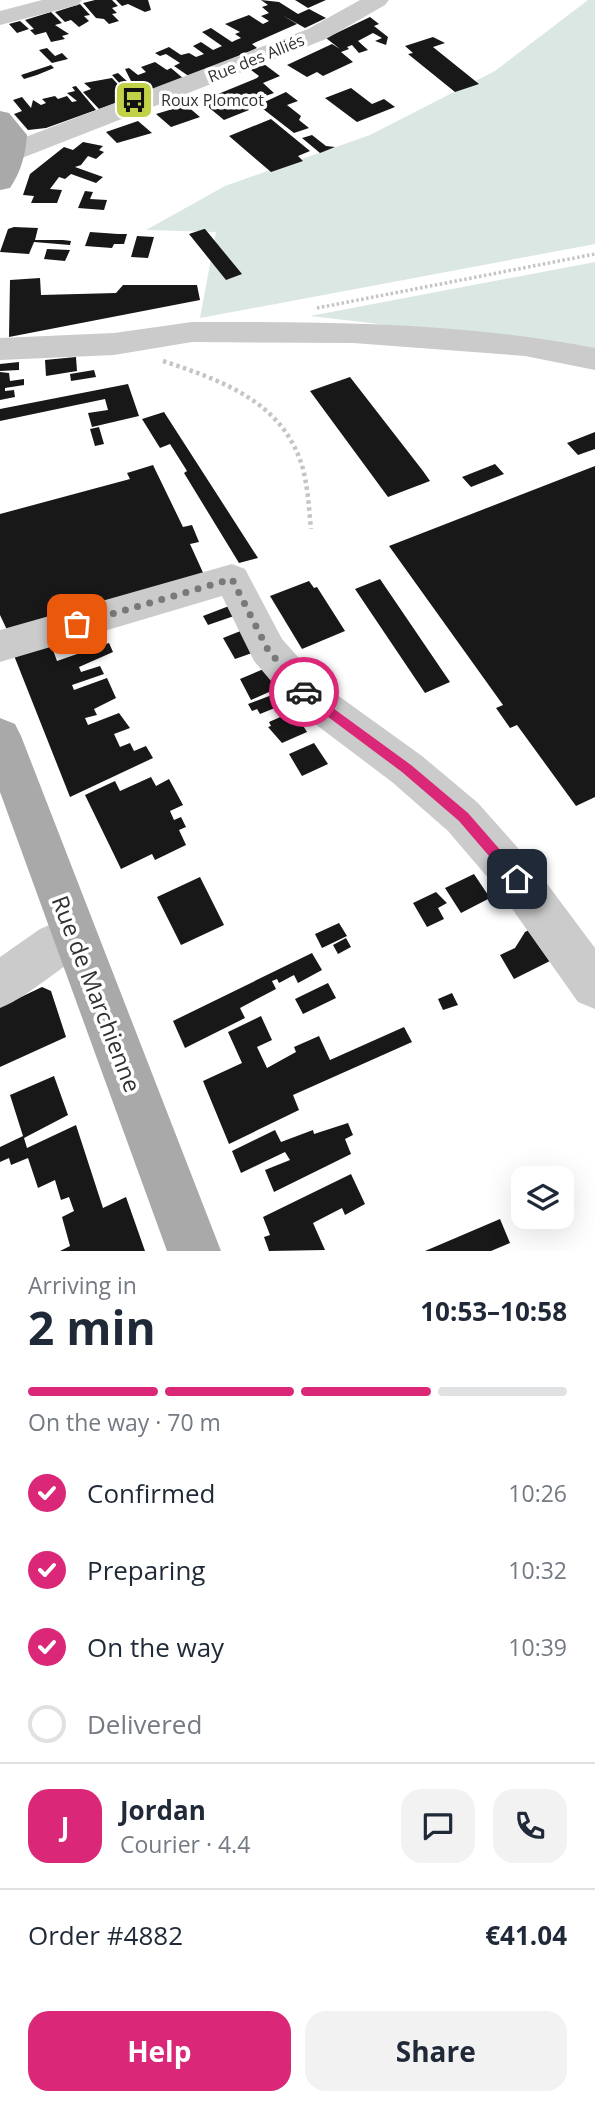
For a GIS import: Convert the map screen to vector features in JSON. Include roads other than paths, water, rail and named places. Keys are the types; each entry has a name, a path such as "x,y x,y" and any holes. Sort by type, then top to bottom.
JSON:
{"main road":[{"path":"0,120 13,135 12,152 0,182"},
{"name":"Rue de Marchienne","path":"0,736 194,1251"}],"street":[{"path":"0,18 70,0"},
{"name":"Rue des Alliés","path":"12,152 317,34 377,0"},
{"path":"0,349 114,344 192,332 353,333 525,345 595,359"},
{"path":"0,646 232,579 268,650 308,696 407,769 463,817 517,879 595,986"},
{"path":"0,985 56,944 75,936"}],"place":[{"name":"Roux Plomcot","path":"134,100"}]}
